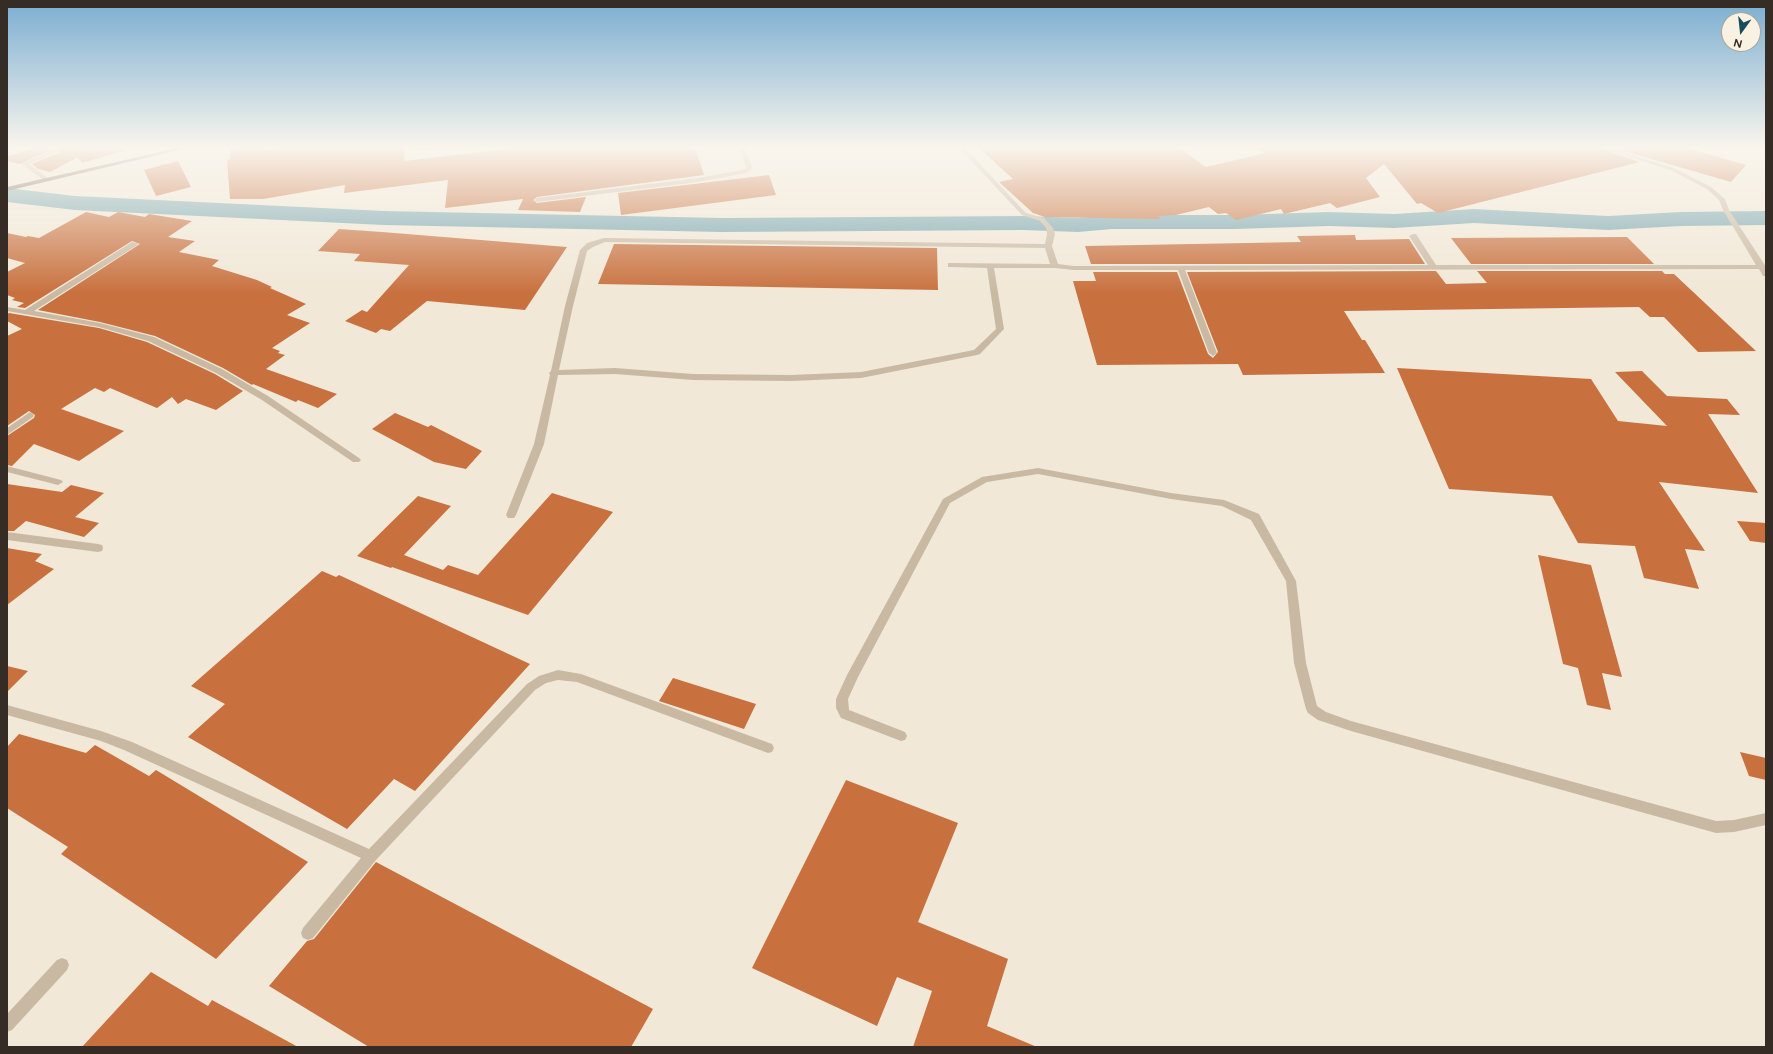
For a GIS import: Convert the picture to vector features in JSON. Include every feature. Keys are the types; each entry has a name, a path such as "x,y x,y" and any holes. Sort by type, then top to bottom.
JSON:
{"street":[{"path":"537,200 568,196"},
{"path":"1007,196 1024,214 1042,219 1049,228 1051,234 1048,246 1055,266"},
{"path":"1719,196 1722,199 1726,210 1766,274"},
{"path":"1413,236 1433,267"},
{"path":"511,515 538,444 553,373 584,250 596,242 604,240 1048,246"},
{"path":"27,312 134,244"},
{"path":"950,265 1181,269 1762,267"},
{"path":"553,373 615,372 693,377 822,377 861,375 976,352 1000,329 990,266"},
{"path":"1181,269 1213,353"},
{"path":"7,309 100,325 151,340 219,371 266,398 356,460"},
{"path":"7,432 30,415"},
{"path":"7,469 58,482"},
{"path":"901,736 845,714 842,708 842,699 853,675 946,501 985,479 1038,471 1164,495 1224,503 1255,517 1291,581 1300,664 1312,709 1322,716 1351,726 1716,827 1734,826 1766,819"},
{"path":"7,536 98,548"},
{"path":"308,933 371,856 531,687 543,679 558,675 577,677 768,748"},
{"path":"7,710 102,736 128,746 371,856"},
{"path":"7,1025 62,965"}],"building":[{"path":"230,196 279,196 263,199 230,199"},
{"path":"446,196 543,196 537,197 533,200 537,203 586,197 580,212 518,210 523,199 445,208"},
{"path":"618,196 767,196 621,215"},
{"path":"1015,196 1380,197 1337,208 1330,203 1284,214 1281,209 1236,220 1226,213 1218,214 1209,207 1176,215 1159,216 1160,219 1045,217 1033,213"},
{"path":"1411,196 1505,196 1438,213 1421,203 1417,204"},
{"path":"86,212 109,217 118,212 145,217 149,214 192,221 168,237 195,241 179,252 219,260 212,266 257,280 272,287 270,288 306,304 287,315 310,323 272,348 280,351 278,353 285,355 266,369 337,394 318,408 298,400 296,402 253,384 252,385 223,368 155,336 100,322 38,310 140,244 132,241 25,308 17,307 24,303 12,300 15,298 7,295 7,272 25,263 7,258 7,233 39,238"},
{"path":"339,229 567,247 525,310 427,301 390,331 381,329 376,333 345,321 362,310 367,312 409,265 354,261 360,254 318,251"},
{"path":"1355,235 1356,240 1409,239 1425,264 1091,264 1085,246 1301,242 1297,236"},
{"path":"1627,237 1654,264 1471,264 1451,238"},
{"path":"614,244 937,248 938,290 598,284"},
{"path":"1436,271 1446,284 1487,283 1477,271 1662,271 1665,274 1674,274 1756,351 1698,352 1664,317 1650,317 1639,307 1344,311 1362,340 1365,340 1385,373 1243,375 1238,364 1097,365 1073,281 1096,281 1093,272 1177,272 1208,354 1213,358 1218,352 1187,272"},
{"path":"9,313 99,328 147,342 215,374 243,391 216,410 186,399 178,404 172,397 157,408 110,388 104,392 95,388 61,409 124,431 79,461 34,444 12,466 7,465 7,436 34,418 35,415 29,411 7,426 7,336 22,329 7,321 7,314"},
{"path":"1397,368 1591,379 1618,421 1667,426 1615,372 1642,371 1667,396 1727,399 1740,415 1708,414 1758,493 1659,482 1705,551 1685,549 1699,589 1644,578 1635,546 1578,543 1552,496 1449,489"},
{"path":"395,413 428,427 431,425 482,451 466,469 434,462 372,429"},
{"path":"7,484 62,492 71,485 104,493 75,517 99,523 84,537 26,521 14,531 7,531"},
{"path":"552,493 613,512 528,615 357,556 418,496 451,506 404,555 443,570 448,565 478,575"},
{"path":"1737,521 1766,523 1766,543 1750,541"},
{"path":"7,548 42,554 35,561 54,569 7,605"},
{"path":"1538,555 1591,565 1622,677 1602,673 1611,710 1587,705 1578,668 1563,664"},
{"path":"322,571 336,577 339,575 530,664 415,791 394,779 347,829 188,737 225,704 191,686"},
{"path":"7,666 28,671 7,692"},
{"path":"673,678 756,704 744,729 659,701"},
{"path":"19,734 86,753 95,745 149,776 156,770 308,862 216,959 61,854 68,847 7,808 7,747"},
{"path":"1740,752 1766,758 1766,780 1749,776"},
{"path":"846,780 958,823 918,922 1008,959 987,1026 1037,1047 913,1047 932,991 897,977 877,1026 752,968"},
{"path":"376,862 653,1009 631,1047 369,1047 269,986 307,941 314,939"},
{"path":"151,972 208,1006 212,1000 298,1047 82,1047"}],"waterway":[{"path":"17,196 75,203 384,218 722,225 1023,223 1078,225 1112,222 1235,222 1329,219 1394,221 1474,216 1608,223 1681,219 1766,218"}]}
